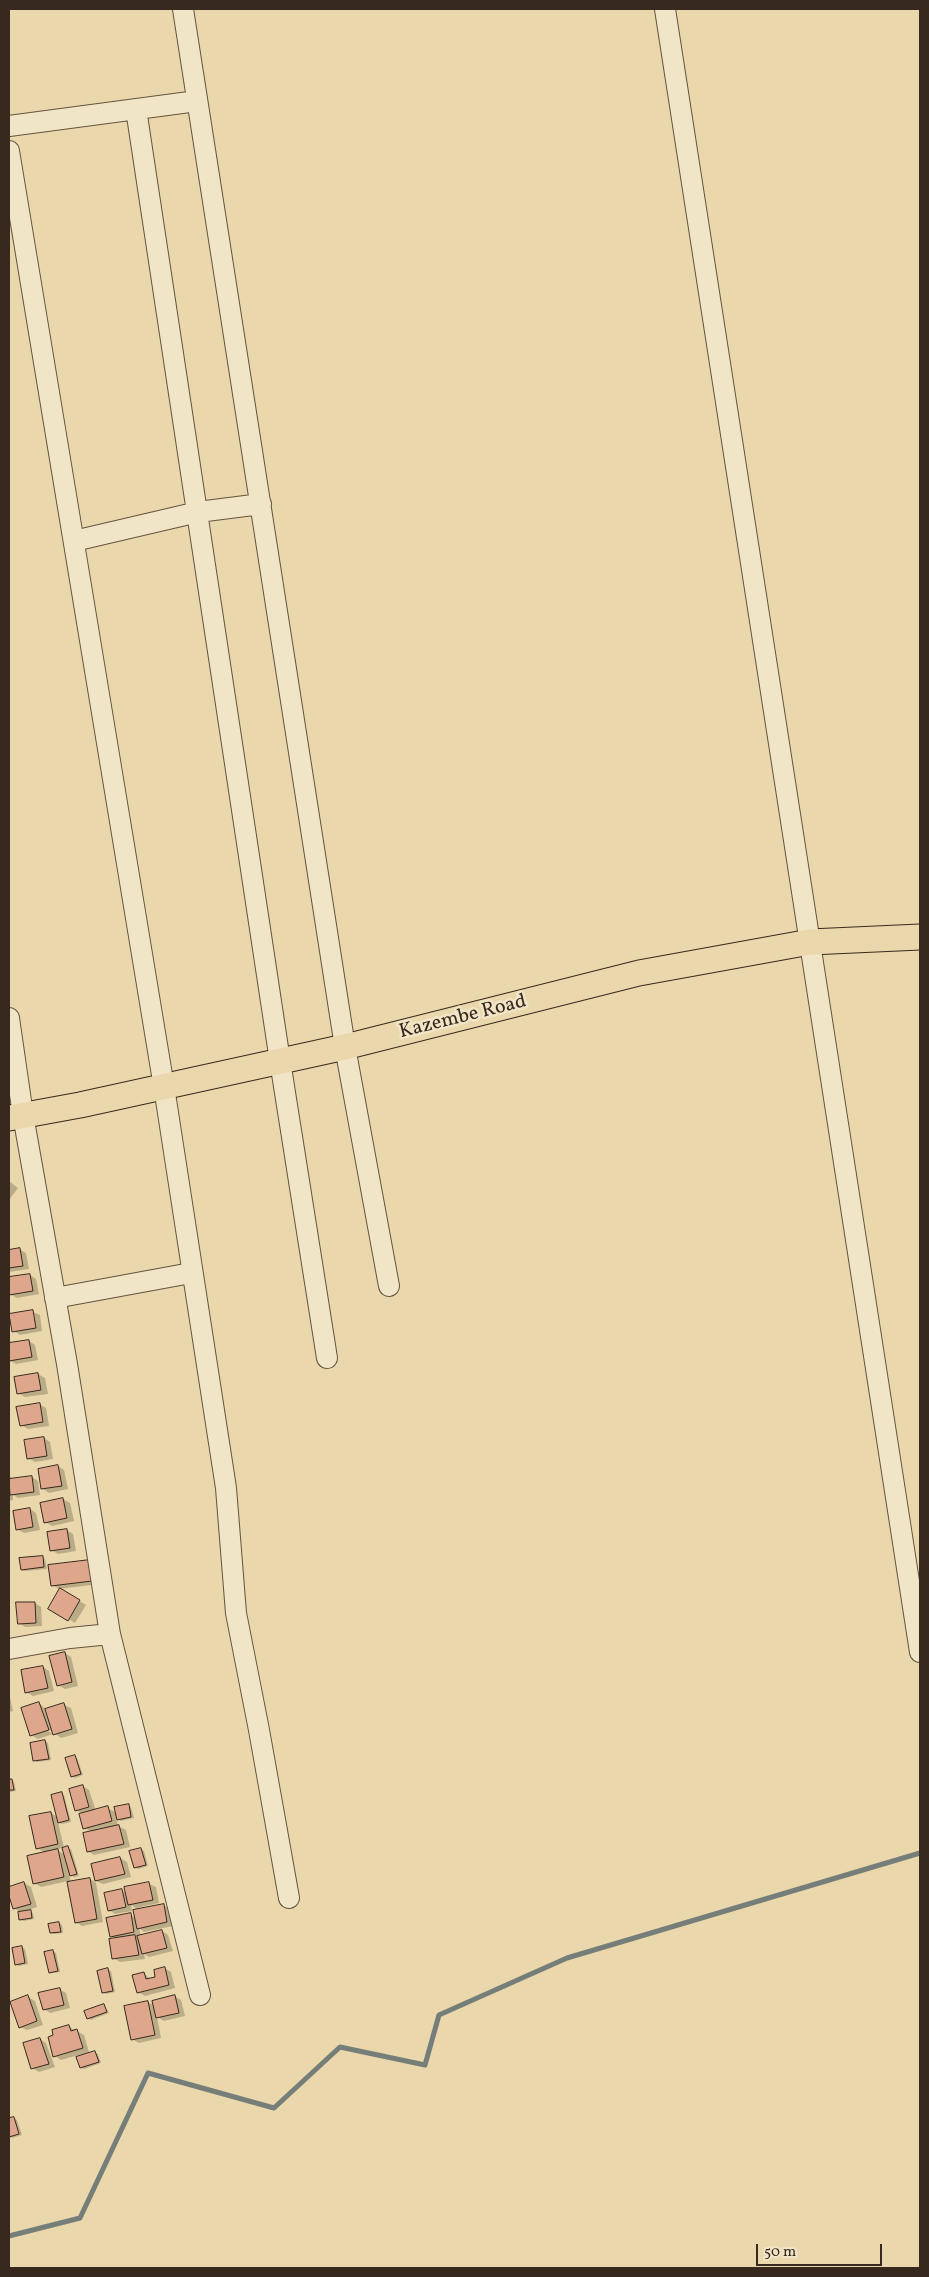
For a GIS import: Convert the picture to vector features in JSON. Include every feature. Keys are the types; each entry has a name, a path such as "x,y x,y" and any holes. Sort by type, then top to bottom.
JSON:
{"main road":[{"name":"Kazembe Road","path":"16,1117 345,1047 639,974 810,942 920,938"}],"street":[{"path":"182,9 345,1047 389,1286"},
{"path":"666,9 920,1652"},
{"path":"9,126 197,101"},
{"path":"136,109 280,1061 327,1358"},
{"path":"9,151 164,1087 191,1273 226,1488 236,1613 289,1898"},
{"path":"74,541 198,512 261,504"},
{"path":"9,1018 16,1117 55,1298 110,1634 200,1995"},
{"path":"55,1298 191,1273"},
{"path":"9,1649 70,1638 110,1634"}],"building":[{"path":"20,1248 23,1266 9,1268 9,1250"},
{"path":"30,1274 33,1291 9,1295 9,1277"},
{"path":"33,1310 36,1328 12,1332 9,1314"},
{"path":"29,1340 32,1357 9,1361 9,1343"},
{"path":"38,1373 41,1390 17,1394 14,1377"},
{"path":"40,1403 43,1422 20,1426 16,1407"},
{"path":"44,1437 47,1456 27,1459 24,1440"},
{"path":"58,1465 62,1486 41,1489 38,1469"},
{"path":"32,1476 34,1492 10,1495 9,1479"},
{"path":"63,1498 67,1518 44,1523 40,1503"},
{"path":"30,1508 33,1527 16,1530 13,1511"},
{"path":"67,1529 70,1548 50,1551 47,1532"},
{"path":"43,1556 44,1567 21,1570 19,1558"},
{"path":"90,1560 92,1581 51,1586 48,1565"},
{"path":"60,1588 80,1600 68,1621 48,1609"},
{"path":"16,1602 35,1602 36,1623 18,1624"},
{"path":"65,1652 72,1682 57,1686 49,1656"},
{"path":"43,1666 48,1688 25,1693 21,1670"},
{"path":"39,1702 49,1730 30,1736 21,1708"},
{"path":"64,1703 72,1729 53,1735 45,1709"},
{"path":"45,1740 49,1759 33,1761 30,1743"},
{"path":"75,1755 81,1774 71,1777 65,1758"},
{"path":"9,1779 12,1779 14,1790 9,1790"},
{"path":"83,1785 89,1807 75,1811 69,1789"},
{"path":"62,1792 69,1820 58,1823 51,1795"},
{"path":"129,1804 131,1817 117,1820 114,1807"},
{"path":"108,1806 112,1821 83,1829 79,1814"},
{"path":"51,1812 58,1844 36,1849 29,1816"},
{"path":"119,1825 124,1844 87,1852 83,1833"},
{"path":"68,1846 77,1874 70,1876 62,1848"},
{"path":"141,1848 146,1865 134,1868 129,1851"},
{"path":"58,1849 64,1877 33,1884 27,1856"},
{"path":"120,1857 125,1874 95,1881 91,1864"},
{"path":"90,1878 97,1919 75,1923 67,1882"},
{"path":"24,1882 31,1904 13,1909 9,1896 9,1887"},
{"path":"149,1882 153,1900 128,1905 124,1887"},
{"path":"122,1889 126,1907 108,1911 104,1893"},
{"path":"164,1904 167,1922 137,1929 133,1910"},
{"path":"31,1910 32,1918 19,1920 18,1912"},
{"path":"131,1913 134,1932 110,1937 106,1918"},
{"path":"59,1922 61,1932 50,1933 48,1924"},
{"path":"162,1930 167,1948 142,1954 137,1936"},
{"path":"135,1935 139,1955 112,1959 109,1939"},
{"path":"22,1946 25,1963 15,1965 12,1948"},
{"path":"53,1950 58,1971 49,1973 44,1952"},
{"path":"165,1967 169,1985 137,1993 132,1975 144,1972 146,1979 155,1977 154,1970"},
{"path":"108,1968 113,1991 102,1993 97,1971"},
{"path":"60,1988 64,2005 43,2010 38,1993"},
{"path":"28,1995 37,2021 19,2028 10,2002"},
{"path":"175,1995 179,2013 156,2018 152,2001"},
{"path":"148,2001 155,2035 131,2040 124,2006"},
{"path":"104,2004 107,2012 87,2019 84,2011"},
{"path":"69,2025 71,2031 77,2029 83,2048 53,2057 48,2037 53,2035 52,2030"},
{"path":"40,2038 49,2064 31,2069 23,2043"},
{"path":"95,2051 99,2062 80,2068 76,2057"},
{"path":"14,2117 19,2134 9,2137 9,2118"}],"waterway":[{"path":"9,2236 80,2218 148,2073 274,2108 340,2047 425,2065 439,2015 567,1958 920,1853"}]}
